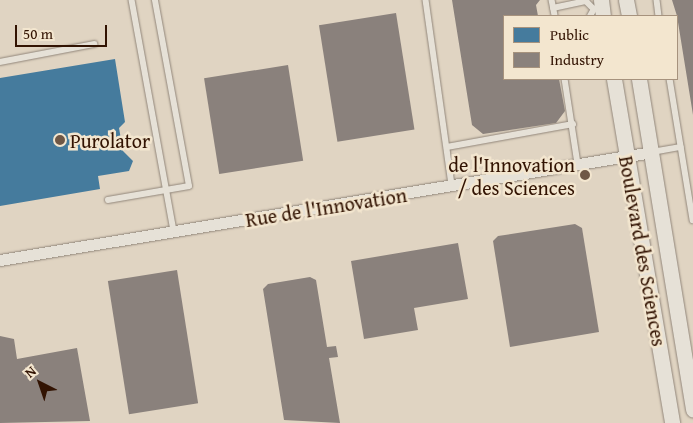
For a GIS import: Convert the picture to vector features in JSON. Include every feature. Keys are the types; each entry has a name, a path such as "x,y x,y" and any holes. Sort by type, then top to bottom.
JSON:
{"street":[{"path":"626,0 629,15"},
{"name":"Boulevard des Sciences","path":"614,80 672,423"},
{"name":"Boulevard des Sciences","path":"639,80 693,410"},
{"name":"Rue de l'Innovation","path":"0,260 652,152"}],"lane":[{"path":"132,0 174,231"},
{"path":"108,200 189,186 155,0"},
{"path":"426,0 452,186"},
{"path":"552,0 555,15"},
{"path":"657,0 660,15"},
{"path":"553,8 586,1 598,10"},
{"path":"0,62 94,44"},
{"path":"566,80 578,164"},
{"path":"670,80 693,220"},
{"path":"447,147 573,124"},
{"path":"652,152 681,147"}],"building: Public":[{"name":"Purolator","path":"115,59 125,122 119,128 123,151 133,161 129,171 98,176 100,189 0,206 0,78"}],"building: Industry":[{"path":"452,0 540,0 536,5 538,15 503,15 503,80 559,80 565,111 556,123 483,134 472,125"},
{"path":"672,0 693,0 693,115 678,15"},
{"path":"396,13 414,130 337,142 319,25"},
{"path":"288,65 303,161 219,174 204,78"},
{"path":"575,224 582,228 599,332 510,347 493,241 498,236"},
{"path":"458,243 468,299 414,308 418,330 364,339 351,261"},
{"path":"177,270 198,403 129,414 108,281"},
{"path":"310,277 316,280 327,347 336,346 338,357 329,358 340,423 284,420 263,289 268,284"},
{"path":"0,336 14,339 17,359 77,348 90,421 0,423"}],"place":[{"name":"Purolator","path":"60,140"},
{"name":"de l'Innovation / des Sciences","path":"585,175"}]}
